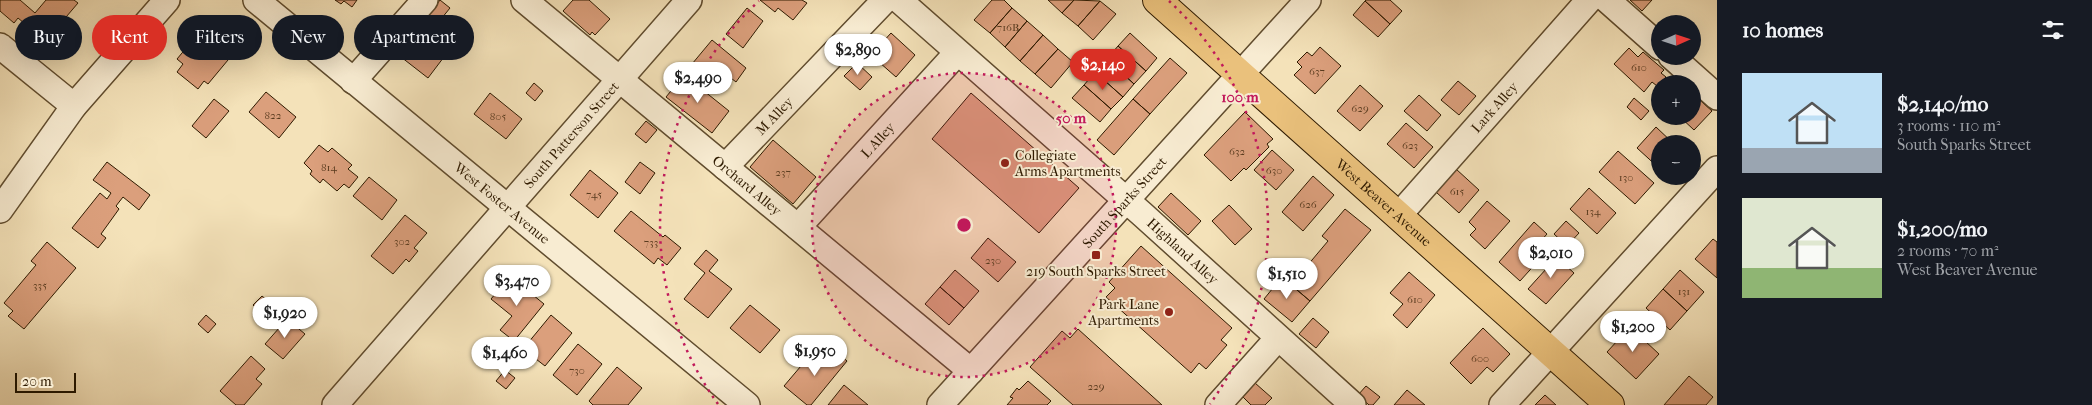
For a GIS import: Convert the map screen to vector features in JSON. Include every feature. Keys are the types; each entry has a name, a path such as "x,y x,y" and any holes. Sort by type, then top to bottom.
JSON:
{"main road":[{"name":"West Beaver Avenue","path":"1157,0 1610,405"}],"street":[{"path":"0,210 74,106 166,0"},
{"name":"West Foster Avenue","path":"256,0 747,405"},
{"path":"353,81 424,0"},
{"name":"Orchard Alley","path":"524,0 971,371"},
{"name":"South Patterson Street","path":"335,405 689,0"},
{"name":"M Alley","path":"725,167 885,0"},
{"name":"Highland Alley","path":"899,0 1126,200 1353,405"},
{"name":"South Sparks Street","path":"940,405 1308,0"},
{"name":"Lark Alley","path":"1399,215 1589,0"},
{"path":"1607,0 1651,39"},
{"path":"0,46 74,106"},
{"name":"L Alley","path":"798,227 957,53"},
{"path":"1681,65 1717,97"},
{"path":"1502,405 1717,169"},
{"path":"1218,405 1278,338"}],"building":[{"path":"0,0 20,0 35,13 46,0 74,0 78,3 68,15 15,15 14,23 0,11"},
{"path":"335,0 357,0 352,7 344,1 341,4"},
{"path":"440,0 450,8 444,15 429,15"},
{"path":"573,0 589,0 610,19 595,35 592,32 590,35 563,11"},
{"path":"760,0 802,0 807,3 793,20 778,8 775,12"},
{"path":"992,0 1004,0 1012,8 990,33 974,20"},
{"path":"1048,0 1074,0 1062,13"},
{"path":"1074,0 1100,1 1078,26 1062,13"},
{"path":"1366,0 1390,0 1402,11 1390,24"},
{"path":"1630,0 1652,0 1642,11"},
{"path":"1100,1 1116,14 1093,40 1078,26"},
{"path":"1365,1 1390,24 1378,37 1353,15"},
{"path":"747,8 763,21 743,48 726,34"},
{"path":"1012,8 1027,21 1005,47 990,33"},
{"path":"1027,21 1043,35 1020,61 1005,47"},
{"path":"891,33 915,55 896,77 871,55"},
{"path":"1130,33 1157,58 1146,71 1118,46"},
{"path":"1043,35 1058,49 1035,74 1020,61"},
{"path":"712,40 746,68 736,82 722,71 713,82 692,64"},
{"path":"1118,46 1146,71 1134,84 1107,59"},
{"path":"1320,47 1341,66 1315,94 1294,75 1302,67 1297,62 1307,52 1312,56"},
{"path":"1629,48 1638,57 1643,52 1651,59 1651,65 1658,65 1664,70 1661,73 1664,75 1651,75 1651,83 1644,92 1614,64"},
{"path":"1058,49 1073,62 1051,88 1035,74"},
{"path":"1170,58 1187,73 1150,114 1133,99"},
{"path":"1107,59 1134,84 1123,97 1095,72"},
{"path":"178,60 228,60 208,84 204,81 198,89 177,72 183,64"},
{"path":"405,60 442,60 428,78"},
{"path":"857,63 872,77 860,90 844,76"},
{"path":"1095,72 1123,97 1111,109 1084,85"},
{"path":"684,75 729,111 712,133 666,97"},
{"path":"1458,81 1476,96 1459,115 1441,100"},
{"path":"534,83 543,91 535,101 526,93"},
{"path":"1084,85 1111,109 1100,122 1072,98"},
{"path":"1360,85 1383,106 1360,131 1337,111"},
{"path":"266,92 296,117 279,138 249,112"},
{"path":"490,93 522,119 506,139 474,114"},
{"name":"Collegiate Arms Apartments","path":"971,93 1079,188 1039,233 932,139"},
{"path":"1419,95 1441,115 1427,131 1404,111"},
{"path":"1634,98 1649,111 1641,120 1627,107"},
{"path":"214,99 229,111 206,138 192,126"},
{"path":"1133,99 1150,114 1114,155 1097,140"},
{"path":"1701,101 1712,111 1701,123"},
{"path":"1245,112 1273,139 1267,144 1269,147 1246,170 1244,168 1231,181 1204,155"},
{"path":"646,121 657,130 646,143 635,134"},
{"path":"1406,123 1433,147 1414,168 1387,144"},
{"path":"1689,125 1699,125 1694,130"},
{"path":"1656,127 1664,135 1651,135 1651,161 1637,148"},
{"path":"773,140 816,177 793,204 750,167"},
{"path":"319,145 328,152 332,148 352,165 348,169 358,177 349,188 344,184 337,191 323,179 320,183 310,174 312,171 304,163"},
{"path":"1272,150 1294,170 1276,190 1254,170"},
{"path":"1618,151 1651,180 1652,185 1635,204 1599,172"},
{"path":"107,162 150,195 139,210 123,197 116,206 119,209 101,234 106,238 98,248 72,228 100,193 107,199 111,193 93,180"},
{"path":"640,162 655,173 640,194 625,182"},
{"path":"1456,169 1479,190 1459,213 1436,192"},
{"path":"590,170 618,193 598,218 570,195"},
{"path":"1313,176 1334,195 1303,231 1282,212"},
{"path":"369,177 397,200 382,220 353,196"},
{"path":"1589,188 1616,213 1597,234 1570,209"},
{"path":"1171,193 1201,221 1188,235 1158,207"},
{"path":"1487,201 1510,221 1485,249 1470,235 1476,229 1469,222"},
{"path":"1229,205 1252,229 1235,245 1212,221"},
{"path":"1345,209 1371,230 1310,301 1291,285 1328,241 1322,236"},
{"path":"631,211 663,237 665,235 681,248 667,265 658,258 654,264 614,231"},
{"path":"405,215 427,233 414,248 418,251 409,262 406,259 393,274 371,256"},
{"path":"1566,221 1579,233 1567,246 1554,234"},
{"path":"1534,222 1547,234 1539,243 1548,250 1520,281 1499,262"},
{"path":"988,238 1016,262 998,282 971,258"},
{"path":"1713,239 1717,242 1717,278 1695,259"},
{"path":"47,242 76,268 24,329 8,316 13,311 4,303 36,265 31,261"},
{"name":"Park Lane Apartments","path":"1141,246 1232,328 1221,340 1227,345 1206,369 1199,363 1191,373 1106,297 1115,288 1109,282"},
{"path":"706,250 718,260 709,271 732,289 708,318 684,299 705,273 694,264"},
{"path":"1553,254 1574,273 1546,304 1528,289 1547,268 1543,265"},
{"path":"955,270 979,291 964,308 940,287"},
{"path":"1680,270 1704,292 1687,311 1663,289"},
{"path":"1409,272 1435,295 1407,328 1393,315 1403,304 1390,293"},
{"path":"510,276 544,304 514,341 500,330 512,316 491,299"},
{"path":"1282,277 1310,301 1292,322 1264,299"},
{"path":"940,287 964,308 949,325 925,304"},
{"path":"1663,289 1687,311 1670,330 1646,308"},
{"path":"262,296 274,306 261,321 253,315 258,310 253,305"},
{"path":"750,305 780,330 760,353 730,328"},
{"path":"206,315 216,324 208,333 198,324"},
{"path":"551,315 572,333 545,366 523,349"},
{"path":"1313,318 1329,332 1316,348 1299,334"},
{"path":"287,319 305,334 283,359 265,344"},
{"path":"1630,327 1659,354 1636,379 1607,352"},
{"path":"1483,328 1510,354 1493,372 1487,367 1471,384 1450,363"},
{"name":"Park Lane Apartments","path":"1078,329 1162,405 1073,405 1030,367 1062,331 1070,338"},
{"path":"578,344 602,364 577,395 553,375"},
{"path":"833,349 847,361 811,405 807,405 784,386 812,353 823,362"},
{"path":"251,356 265,369 256,379 262,384 244,405 236,405 220,391"},
{"path":"617,367 642,388 628,405 593,405 589,401"},
{"path":"505,370 515,378 506,389 496,381"},
{"path":"1689,376 1713,397 1706,405 1664,405"},
{"path":"1028,381 1051,401 1047,405 1007,405 1013,398 1010,397 1017,388 1019,390"},
{"path":"1255,383 1272,398 1265,405 1251,405 1243,397"},
{"path":"844,385 868,405 828,405"},
{"path":"1366,386 1380,397 1373,405 1369,405 1358,395"},
{"path":"1407,390 1425,405 1394,405"},
{"path":"1545,395 1556,405 1535,405"}],"place":[{"name":"Collegiate Arms Apartments","path":"1005,163"},
{"name":"219 South Sparks Street","path":"1096,255"},
{"name":"Park Lane Apartments","path":"1169,312"}]}
